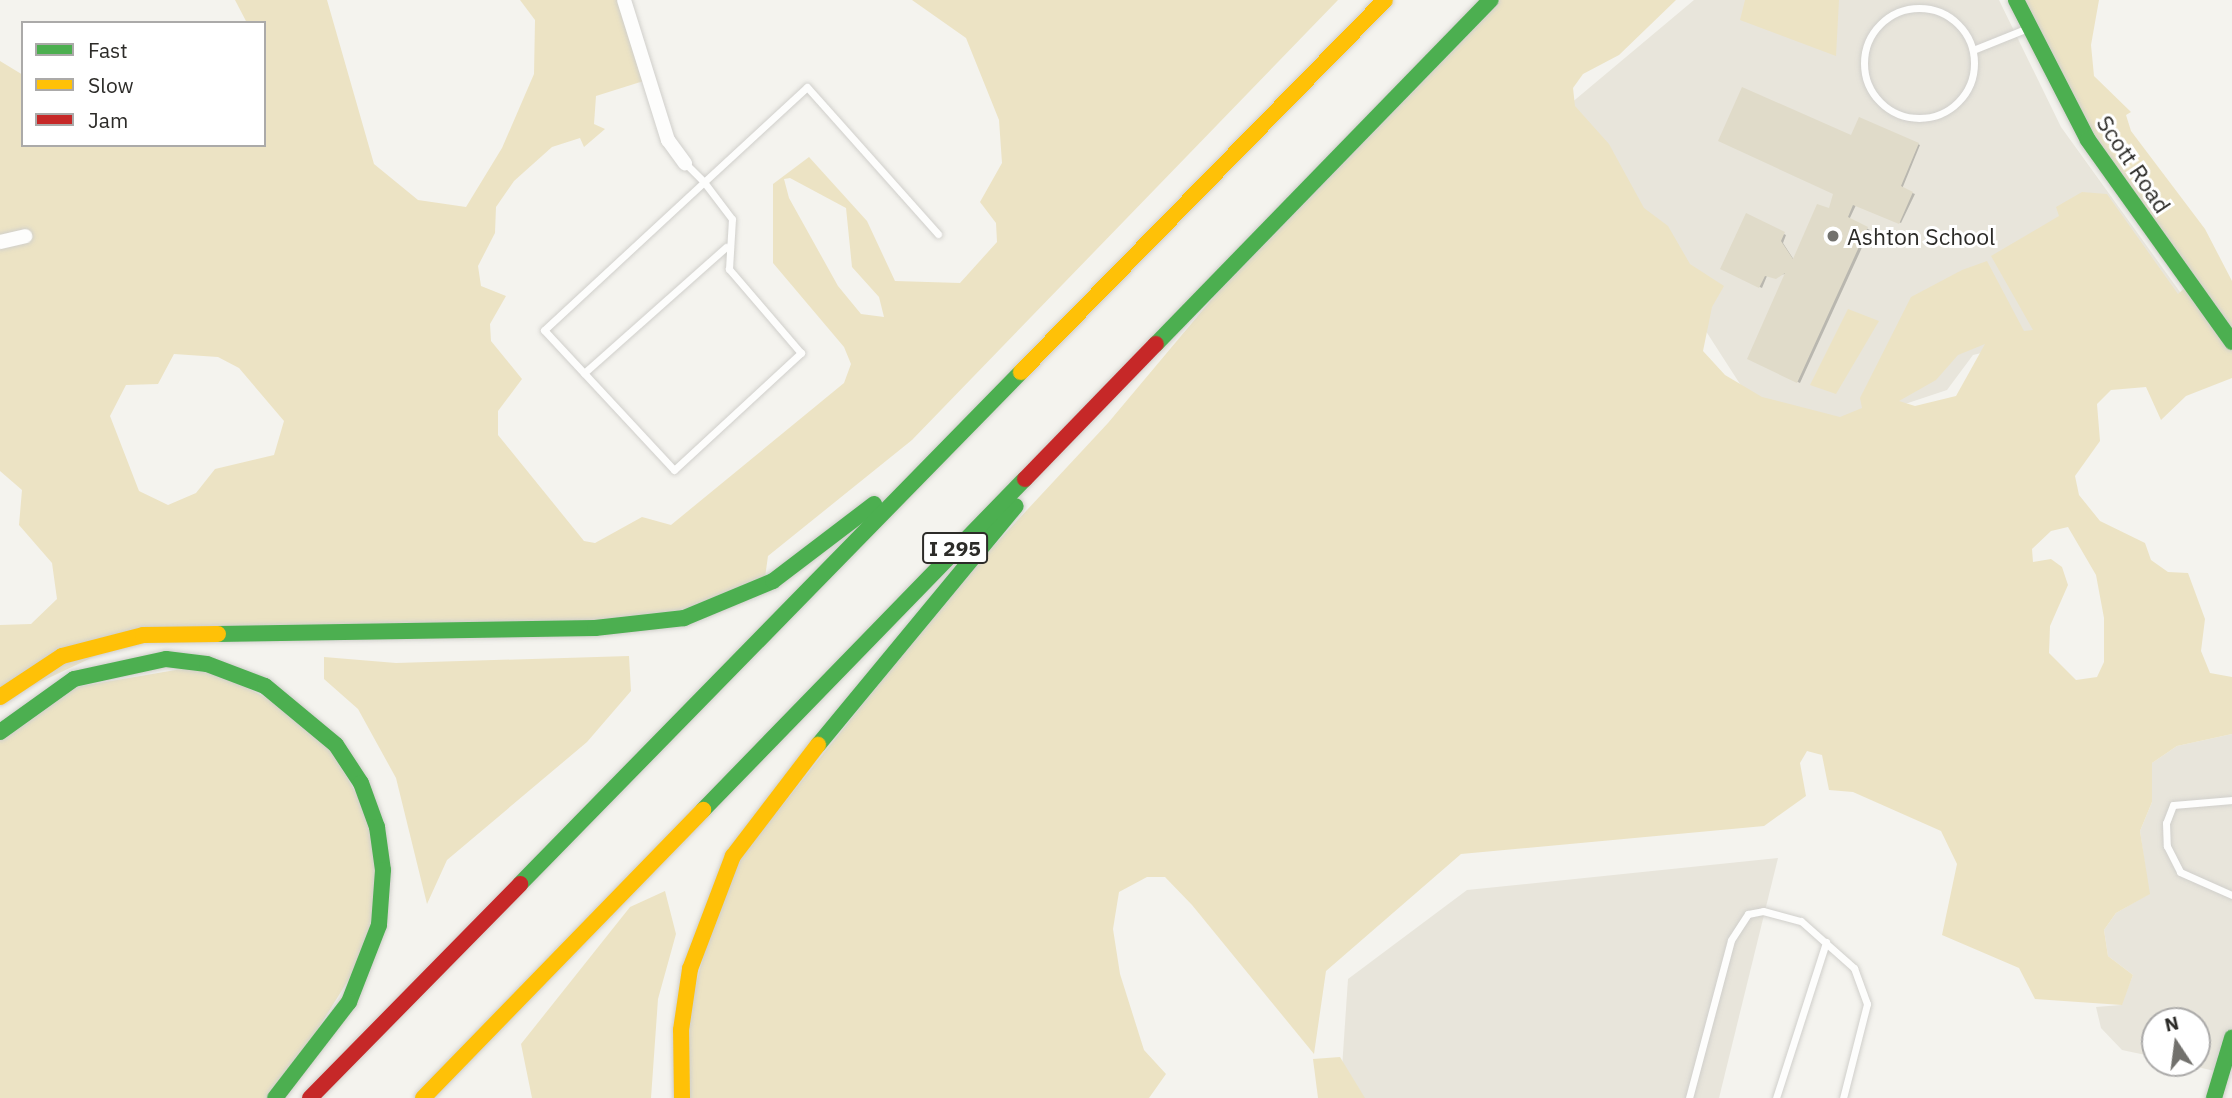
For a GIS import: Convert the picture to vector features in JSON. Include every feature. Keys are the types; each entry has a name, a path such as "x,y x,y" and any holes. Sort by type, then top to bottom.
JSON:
{"main road":[{"path":"310,1098 1385,0"},
{"name":"I 295","path":"423,1098 1490,0"},
{"name":"Scott Road","path":"2016,0 2088,140 2232,342"},
{"path":"682,1098 681,1030 690,969 733,856 780,790 1097,404"},
{"path":"0,697 62,656 143,635 595,628 706,612 796,566 971,425"},
{"path":"0,732 74,679 166,659 207,664 265,686 336,745 361,783 377,827 383,870 379,925 345,1008 275,1098"},
{"path":"2214,1098 2232,1038"}],"street":[{"path":"624,0 668,140 685,163"},
{"path":"0,242 25,236"}],"lane":[{"path":"1922,8 1954,20 1973,50 1973,76 1961,101 1928,119 1891,112 1866,83 1866,46 1875,29 1904,10 1922,8"},
{"path":"1973,50 2028,27"},
{"path":"685,163 704,182 732,219 726,247 729,269 800,353 674,470 544,330 704,182 807,87 938,234"},
{"path":"584,373 726,247"},
{"path":"2232,800 2173,805 2166,824 2167,846 2180,872 2232,895"},
{"path":"1689,1098 1731,940 1748,914 1763,911 1801,921 1854,968 1867,1004 1843,1098"},
{"path":"1776,1098 1826,942"}],"shaded area":[{"path":"235,0 327,0 374,164 418,200 466,207 502,148 534,74 535,20 520,0 624,0 650,79 596,96 594,124 605,129 584,147 580,138 552,147 514,181 496,207 495,233 478,266 481,286 506,296 490,324 491,341 522,379 498,411 498,435 584,541 595,543 642,517 671,525 844,383 851,364 844,347 773,263 773,184 809,157 867,221 895,281 960,283 997,242 996,223 980,202 1002,163 999,120 966,38 912,0 1338,0 912,440 768,556 763,592 705,618 129,640 0,701 0,625 31,624 57,599 52,563 19,525 22,490 0,471 0,61 21,74 21,147 266,147 266,21 246,21","holes":["790,178 846,208 852,267 879,297 884,317 861,314 838,286 789,198 784,179","174,354 218,357 239,368 284,421 274,455 215,469 196,493 168,505 139,491 110,416 126,385 158,384"]},
{"path":"1495,0 1676,0 1619,55 1583,74 1573,88 1575,106 1609,144 1644,208 1668,226 1690,264 1724,286 1712,307 1703,351 1725,375 1762,397 1840,417 1862,408 1860,398 1911,297 1962,270 1987,261 2024,331 2033,330 1991,256 2059,216 2056,207 2082,192 2107,194 2178,294 2189,284 2084,134 2015,0 2099,0 2091,45 2094,76 2131,112 2126,115 2131,131 2205,229 2232,281 2232,378 2186,396 2161,420 2146,387 2111,390 2097,404 2100,441 2075,476 2079,495 2100,521 2145,543 2151,560 2168,572 2188,573 2205,619 2201,651 2210,673 2232,677 2232,734 2177,746 2152,763 2152,802 2140,831 2150,894 2116,913 2104,930 2108,956 2133,975 2122,1005 2035,999 2019,968 1942,935 1957,864 1941,831 1853,792 1829,790 1822,755 1807,751 1800,763 1806,796 1764,826 1461,854 1326,971 1314,1054 1192,905 1165,877 1147,877 1119,892 1113,929 1120,974 1144,1050 1166,1074 1149,1098 682,1098 678,1054 723,880 960,582 1108,423 1238,268","holes":["1985,344 1956,396 1915,406 1899,401 1936,380 1958,355","2068,527 2096,575 2104,618 2104,662 2097,677 2076,680 2049,653 2050,626 2068,585 2062,567 2051,559 2033,562 2032,549 2051,531"]},
{"path":"1694,0 1999,0 2061,127 2193,310 2067,376 2023,343 1973,355 1947,390 1875,414 1827,420 1758,412 1655,252 1570,104"},
{"path":"1745,0 1839,0 1836,56 1740,20"},
{"path":"1848,309 1879,321 1836,394 1810,385"},
{"path":"629,656 631,691 587,742 447,860 427,904 396,778 358,709 324,679 324,657 396,663"},
{"path":"205,665 318,726 376,829 380,929 275,1098 0,1098 0,738 64,689"},
{"path":"2232,734 2232,1034 2219,1072 2211,1070 2211,1007 2141,1007 2141,1054 2122,1050 2101,1028 2096,1007 2121,1005 2133,975 2108,956 2104,930 2116,913 2149,894 2140,831 2152,802 2152,763 2177,746"},
{"path":"1778,858 1719,1098 1340,1098 1348,979 1467,890"},
{"path":"665,891 676,934 658,999 651,1098 532,1098 521,1044 630,907"},
{"path":"1340,1057 1365,1098 1318,1098 1313,1059"}],"building":[{"name":"Ashton School","path":"1742,87 1851,135 1859,117 1919,143 1901,186 1913,192 1899,224 1853,205 1848,217 1868,227 1797,383 1747,359 1785,273 1776,279 1765,276 1759,288 1720,269 1746,213 1785,232 1781,241 1793,259 1817,204 1829,208 1833,194 1718,141"}],"traffic: fast":[{"path":"1156,344 1491,0"},
{"path":"2016,0 2088,140 2232,342"},
{"path":"520,884 1021,372"},
{"path":"703,810 1025,479"},
{"path":"218,634 595,628 684,618 773,581 874,504"},
{"path":"818,745 1016,506"},
{"path":"0,732 74,679 166,659 207,664 265,686 336,745 361,783 377,827 383,870 379,925 349,1002 275,1098"},
{"path":"2214,1098 2232,1038"}],"traffic: slow":[{"path":"1021,372 1385,0"},
{"path":"0,697 62,656 143,635 218,634"},
{"path":"682,1098 681,1030 690,969 733,856 818,745"},
{"path":"423,1098 703,810"}],"traffic: jam":[{"path":"1025,479 1156,344"},
{"path":"310,1098 520,884"}],"place":[{"name":"Ashton School","path":"1833,236"}]}
